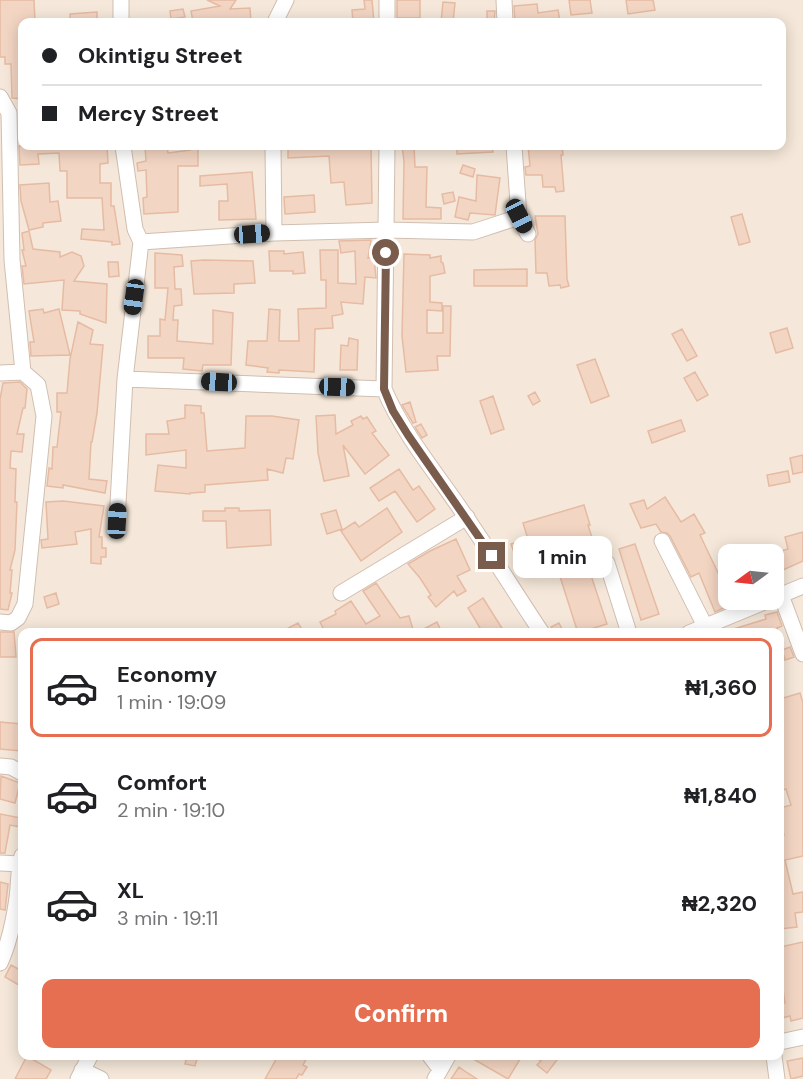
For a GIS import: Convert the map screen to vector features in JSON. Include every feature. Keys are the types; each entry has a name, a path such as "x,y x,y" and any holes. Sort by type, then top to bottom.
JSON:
{"street":[{"path":"121,18 122,0"},
{"path":"277,18 286,0"},
{"path":"387,0 387,18"},
{"path":"504,0 505,18"},
{"path":"0,97 16,113 6,262 23,372 38,385 44,416 25,604 18,618 11,623 0,622"},
{"path":"117,521 125,379 141,242 135,229 124,150"},
{"path":"273,150 274,233"},
{"path":"387,150 384,389 393,411 408,435 467,518 539,628"},
{"path":"514,150 519,216 528,234"},
{"path":"141,242 274,233 387,230 473,232 519,216"},
{"path":"0,373 23,372"},
{"path":"125,379 384,389"},
{"path":"341,593 467,518"},
{"path":"662,541 705,626"},
{"path":"607,563 627,628"},
{"path":"784,594 803,586"},
{"path":"700,628 745,610"},
{"path":"781,610 803,654"},
{"path":"0,766 11,767 18,771"},
{"path":"0,863 18,860"},
{"path":"0,963 18,891"},
{"path":"784,1041 803,1037"},
{"path":"88,1060 80,1074 101,1079"},
{"path":"775,1060 777,1079"}],"shaded area":[{"path":"0,0 803,0 803,1079 0,1079"}],"building":[{"path":"0,0 34,0 35,18 18,18 18,99 12,98 11,64 5,64 5,57 0,57"},
{"path":"207,0 236,0 230,9 250,8 251,18 192,18 191,11 220,6"},
{"path":"364,0 372,0 374,18 353,18 352,10 365,9"},
{"path":"397,0 420,0 420,18 397,18"},
{"path":"569,0 590,0 592,13 571,15"},
{"path":"626,0 653,0 655,10 628,14"},
{"path":"443,2 455,3 453,18 441,18"},
{"path":"537,4 538,13 558,10 559,18 515,18 514,6"},
{"path":"183,9 185,17 171,18 170,11"},
{"path":"487,11 495,11 494,18 487,18"},
{"path":"97,12 97,18 70,18 70,14"},
{"path":"19,150 107,150 108,163 100,164 100,183 111,183 111,206 114,206 120,244 112,245 112,242 81,239 82,229 104,230 102,198 67,198 67,171 60,171 59,153 38,154 39,164 20,165"},
{"path":"145,150 168,150 168,153 198,150 198,166 178,166 178,212 144,214 143,198 147,197 146,170 138,171 137,163 146,161"},
{"path":"288,150 371,150 372,203 346,205 344,182 331,183 329,156 288,158"},
{"path":"403,150 414,150 415,167 427,167 426,207 441,208 441,219 403,219"},
{"path":"457,150 493,150 493,152 457,154"},
{"path":"528,150 562,150 564,191 556,192 555,187 543,187 542,175 526,175 525,167 530,166"},
{"path":"463,165 475,169 473,177 460,173"},
{"path":"252,172 256,219 219,220 219,201 228,201 227,184 200,186 200,176"},
{"path":"477,175 500,178 495,215 470,213 468,220 455,217 459,197 476,201"},
{"path":"49,183 50,202 58,201 61,221 43,223 43,227 29,230 21,201 20,185"},
{"path":"453,192 455,201 444,204 442,194"},
{"path":"314,195 315,212 285,214 284,197"},
{"path":"742,214 750,242 739,245 731,217"},
{"path":"535,216 565,216 569,286 561,288 560,285 549,286 547,273 536,273 535,240 538,234"},
{"path":"29,231 33,249 60,252 60,257 72,252 81,256 84,266 74,281 107,284 106,323 80,314 80,311 62,310 64,280 24,284 22,266 26,266 22,250 24,250 22,233"},
{"path":"371,240 368,258 374,257 376,278 365,277 363,304 341,302 343,314 332,316 333,328 315,329 314,372 279,370 279,373 267,372 268,368 246,365 248,341 267,341 269,309 280,310 279,341 299,341 298,309 326,308 326,280 321,280 320,250 338,250 338,283 356,284 355,251 341,253 339,241"},
{"path":"269,251 284,251 284,254 303,252 305,273 270,271"},
{"path":"155,253 182,255 183,266 174,267 175,289 181,289 182,305 174,306 173,320 178,320 177,341 213,344 213,310 233,313 231,365 203,365 202,371 183,369 184,358 148,358 148,336 160,336 160,319 165,320 168,288 155,288"},
{"path":"404,254 430,255 430,258 441,256 445,273 430,276 430,302 442,303 442,311 427,310 427,333 443,333 443,306 451,306 450,356 437,356 438,370 406,372 402,336"},
{"path":"191,261 253,261 255,283 234,284 234,293 194,294"},
{"path":"108,262 118,262 119,276 109,277"},
{"path":"527,269 527,286 474,286 474,270"},
{"path":"43,309 44,313 59,309 70,355 31,356 30,342 34,342 29,311"},
{"path":"78,322 93,330 90,344 103,345 97,413 91,442 89,479 107,481 105,493 63,485 63,488 47,486 49,468 52,469 53,447 57,447 61,412 57,412 57,393 67,393 70,359"},
{"path":"787,328 793,348 776,353 770,333"},
{"path":"682,329 697,356 687,361 672,334"},
{"path":"349,338 358,340 357,370 340,370 341,345 348,346"},
{"path":"595,359 609,396 591,403 577,365"},
{"path":"695,372 708,395 697,401 684,378"},
{"path":"20,382 27,389 25,408 23,408 17,434 24,434 22,452 11,451 10,468 16,469 15,502 17,502 15,550 10,570 12,570 10,593 12,593 8,610 0,609 0,399 3,383"},
{"path":"535,392 540,401 533,405 528,396"},
{"path":"493,396 504,429 491,434 480,401"},
{"path":"410,402 416,422 413,423 402,405"},
{"path":"185,405 201,406 201,413 204,413 207,451 245,448 246,416 272,416 299,420 293,459 286,458 283,473 267,469 268,480 205,485 205,492 190,494 155,491 158,465 186,468 186,450 146,455 146,434 169,434 167,421 185,418"},
{"path":"335,415 336,434 353,425 351,421 361,416 363,419 367,417 376,431 372,433 389,455 365,474 343,445 349,476 324,481 318,453 316,416"},
{"path":"681,420 685,431 652,443 648,431"},
{"path":"421,424 427,435 422,438 415,427"},
{"path":"803,455 803,472 793,474 790,458"},
{"path":"399,469 413,490 419,486 435,509 417,522 395,491 379,501 370,488"},
{"path":"788,471 790,482 769,486 767,475"},
{"path":"665,497 681,522 694,514 705,533 700,535 718,573 719,610 715,612 699,573 691,577 670,536 661,532 656,524 641,528 630,504 644,500 647,509"},
{"path":"63,501 104,506 99,537 102,537 102,548 106,548 106,557 101,557 101,564 91,563 91,529 75,532 77,544 42,548 41,540 48,539 46,502"},
{"path":"584,505 596,550 584,554 607,624 594,628 576,628 556,564 522,575 511,544 528,539 523,523"},
{"path":"225,508 239,508 239,511 270,510 271,545 227,548 226,521 203,521 203,511 225,511"},
{"path":"387,508 402,532 361,561 341,531 355,522 359,527"},
{"path":"336,510 342,529 327,534 321,514"},
{"path":"803,532 803,561 784,570 784,550 788,549 785,537"},
{"path":"456,539 470,570 457,576 466,591 457,596 454,591 436,607 428,597 431,595 420,578 408,564"},
{"path":"635,544 659,614 641,620 619,549"},
{"path":"376,583 400,618 409,616 413,628 323,628 320,622 336,614 335,611 351,601 366,624 380,616 363,591"},
{"path":"56,593 59,604 47,608 44,597"},
{"path":"483,598 502,628 480,628 468,608"},
{"path":"777,612 782,626 737,628 766,619 765,615"},
{"path":"437,622 440,628 426,628"},
{"path":"298,623 301,628 288,628"},
{"path":"559,623 562,628 552,628"},
{"path":"0,632 14,632 16,657 0,657"},
{"path":"790,647 794,657 785,660 784,649"},
{"path":"800,693 803,703 803,856 785,860 793,894 803,892 803,912 795,913 797,927 784,929 784,807 791,805 786,789 784,790 784,698"},
{"path":"0,722 18,724 18,751 0,749"},
{"path":"1,776 18,782 15,803 0,799"},
{"path":"0,814 18,817 18,826 10,825 5,853 0,853"},
{"path":"0,882 8,884 5,910 0,909"},
{"path":"803,942 803,1018 791,1021 790,1016 784,1018 784,946"},
{"path":"11,965 18,969 18,985 5,977"},
{"path":"803,1058 803,1076 791,1079 787,1061"},
{"path":"25,1060 34,1060 51,1070 46,1079 15,1079"},
{"path":"186,1060 197,1060 195,1066 185,1064"},
{"path":"276,1060 306,1060 303,1065 307,1067 296,1079 265,1079"},
{"path":"475,1060 520,1060 508,1079"},
{"path":"539,1060 557,1060 547,1073 537,1065 541,1061"},
{"path":"459,1067 466,1072 477,1079 451,1079"}],"route":[{"path":"386,253 384,389 393,411 408,435 492,556"}]}
